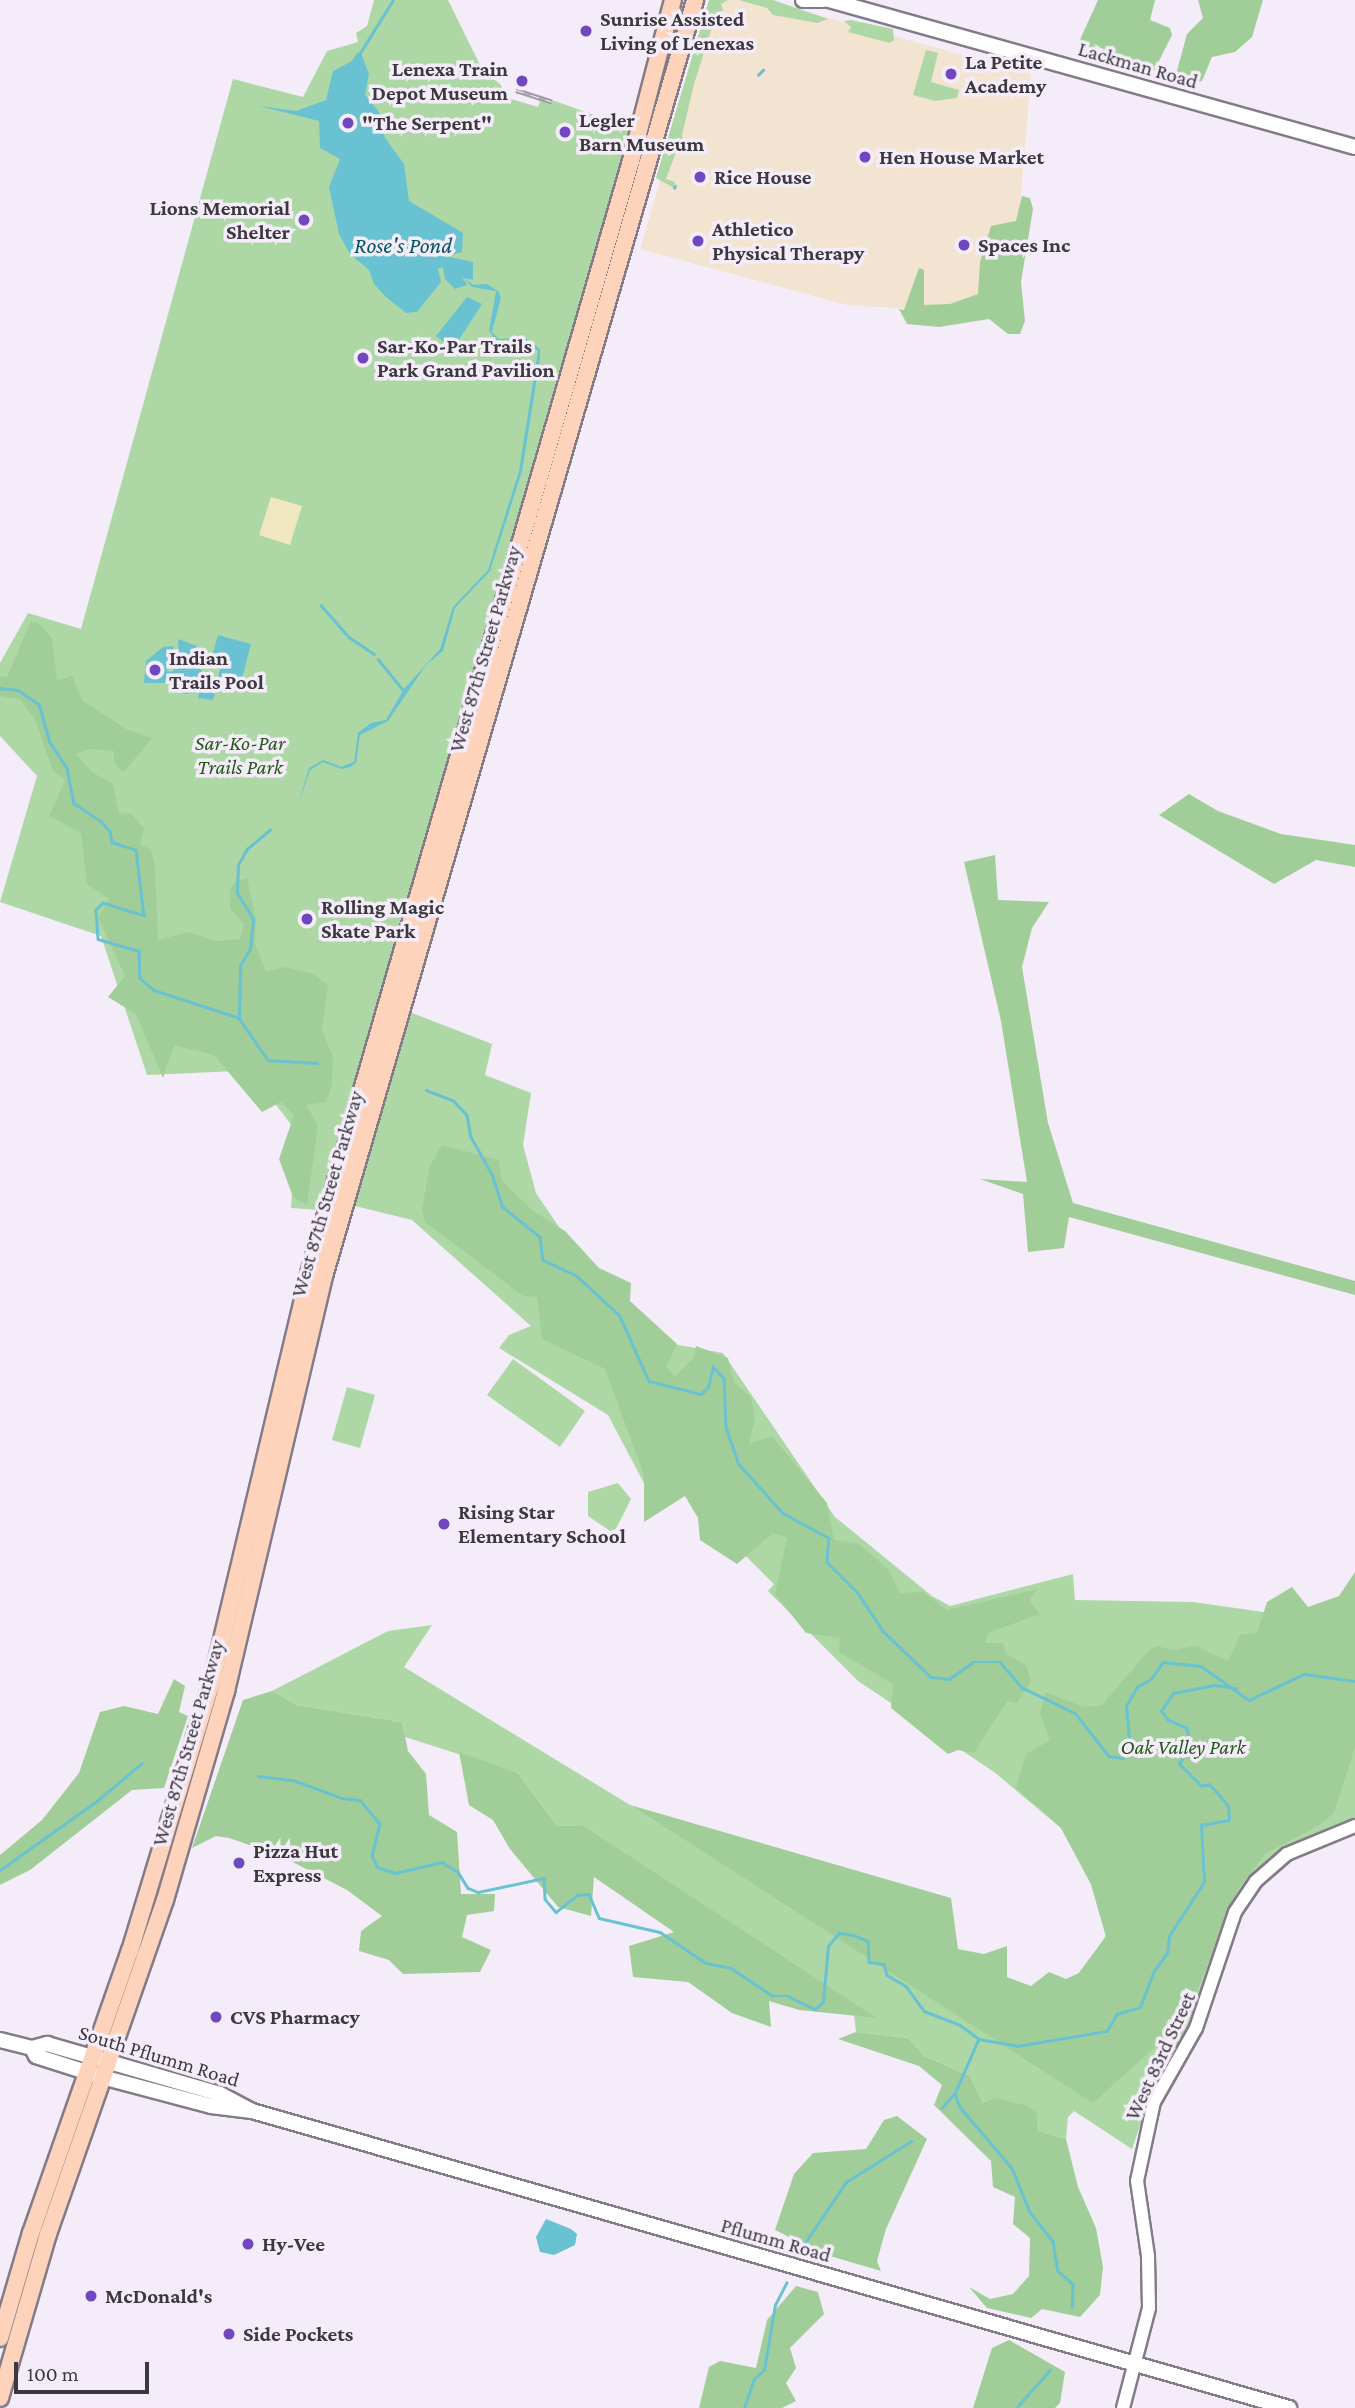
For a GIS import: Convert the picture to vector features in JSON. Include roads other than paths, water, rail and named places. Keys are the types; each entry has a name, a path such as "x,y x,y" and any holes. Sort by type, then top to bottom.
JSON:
{"main road":[{"name":"West 87th Street Parkway","path":"0,2398 233,1601 274,1407 310,1270 631,161 673,0"},
{"name":"West 87th Street Parkway","path":"0,2338 30,2233 165,1900 242,1630 325,1273 695,0"},
{"name":"Lackman Road","path":"803,0 826,0 1355,147"},
{"path":"165,1900 159,1884 178,1819 176,1800"},
{"name":"South Pflumm Road","path":"0,2040 32,2048 41,2043 97,2067 211,2106 252,2111"},
{"name":"Pflumm Road","path":"252,2111 1289,2408"}],"street":[{"name":"West 83rd Street","path":"1123,2408 1149,2308 1150,2284 1137,2181 1154,2102 1196,2028 1235,1912 1256,1881 1287,1854 1355,1826"}],"water":[{"name":"Rose's Pond","path":"357,53 361,53 369,74 365,95 379,112 385,138 404,164 409,201 463,233 462,252 446,256 473,262 473,280 464,278 473,285 487,284 499,292 501,298 492,332 499,339 525,338 540,349 540,358 522,471 490,571 455,608 443,651 426,665 388,721 360,735 356,763 341,769 323,762 310,770 298,805 309,768 323,760 341,767 354,762 358,733 371,723 386,720 404,689 440,649 453,607 488,570 519,471 538,351 524,340 496,340 489,331 496,291 472,287 461,275 467,285 455,289 445,279 443,267 438,269 441,282 417,312 406,313 386,297 374,284 369,270 350,254 339,234 329,187 340,159 320,148 319,121 259,106 296,111 326,100 333,71 352,61"},
{"path":"467,297 482,304 453,349 436,336"},
{"path":"218,635 251,644 240,686 217,680 222,663 210,663"},
{"name":"Indian Trails Pool","path":"178,639 197,646 195,664 202,661 199,668 209,678 200,689 215,694 213,700 198,698 199,692 184,694 177,683 144,683 146,661 163,647 174,646 167,671 172,672 179,660"},
{"path":"546,2219 577,2234 575,2245 554,2255 540,2252 536,2237"}],"waterway":[{"path":"360,53 393,0"},
{"path":"758,75 763,70"},
{"path":"321,605 349,637 374,654"},
{"path":"378,659 404,691"},
{"path":"0,688 18,690 39,704 50,742 67,768 74,803 101,821 110,831 112,842 136,850 144,916 103,903 96,910 98,939 139,951 140,978 154,990 239,1018 268,1060 317,1063"},
{"path":"239,1018 240,966 250,949 253,919 237,893 238,865 247,849 270,830"},
{"path":"426,1090 454,1101 467,1115 471,1137 492,1174 503,1207 540,1237 543,1260 577,1276 620,1316 649,1381 701,1394 708,1387 713,1367 724,1378 726,1427 739,1464 783,1513 829,1538 827,1562 858,1593 883,1631 931,1677 949,1679 973,1662 1000,1662 1023,1688 1075,1713 1109,1756 1123,1758 1130,1749 1126,1706 1137,1687 1151,1679 1163,1662 1201,1666 1249,1700 1304,1674 1355,1681"},
{"path":"258,1776 293,1780 342,1798 360,1800 380,1824 372,1855 377,1867 395,1873 442,1862 458,1872 468,1888 478,1892 544,1878 545,1899 556,1912 577,1895 589,1894 599,1918 660,1932 706,1963 731,1968 773,1996 788,1996 815,2009 823,2002 828,1946 839,1933 853,1935 868,1941 869,1962 884,1964 887,1975 906,1986 924,2011 960,2025 979,2039 1017,2046 1107,2031 1117,2014 1140,2007 1154,1971 1167,1953 1169,1936 1204,1882 1201,1825 1229,1820 1228,1806 1210,1785 1201,1786 1179,1764 1191,1744 1186,1728 1168,1720 1161,1711 1173,1693 1215,1685 1236,1688"},
{"path":"0,1870 98,1800 142,1763"},
{"path":"979,2039 955,2094 960,2107 1012,2168 1030,2212 1053,2241 1058,2271 1073,2284 1072,2307"},
{"path":"942,2108 953,2095"},
{"path":"798,2253 846,2182 911,2141"},
{"path":"744,2408 754,2379 764,2370 775,2305 786,2283"},
{"path":"1016,2408 1050,2370"}],"railway":[{"path":"516,90 552,102"}],"place":[{"name":"Sunrise Assisted Living of Lenexas","path":"586,31"},
{"name":"La Petite Academy","path":"951,74"},
{"name":"Lenexa Train Depot Museum","path":"522,81"},
{"name":"\"The Serpent\"","path":"348,123"},
{"name":"Legler Barn Museum","path":"565,132"},
{"name":"Hen House Market","path":"865,157"},
{"name":"Rice House","path":"700,177"},
{"name":"Lions Memorial Shelter","path":"304,220"},
{"name":"Athletico Physical Therapy","path":"698,241"},
{"name":"Spaces Inc","path":"964,245"},
{"name":"Sar-Ko-Par Trails Park Grand Pavilion","path":"363,358"},
{"name":"Indian Trails Pool","path":"155,670"},
{"name":"Rolling Magic Skate Park","path":"307,919"},
{"name":"Rising Star Elementary School","path":"444,1524"},
{"name":"Pizza Hut Express","path":"239,1863"},
{"name":"CVS Pharmacy","path":"216,2017"},
{"name":"Hy-Vee","path":"248,2244"},
{"name":"McDonald's","path":"91,2296"},
{"name":"Side Pockets","path":"229,2334"}],"park label":[{"name":"Sar-Ko-Par Trails Park","path":"240,755"},
{"name":"Oak Valley Park","path":"1183,1747"}]}
